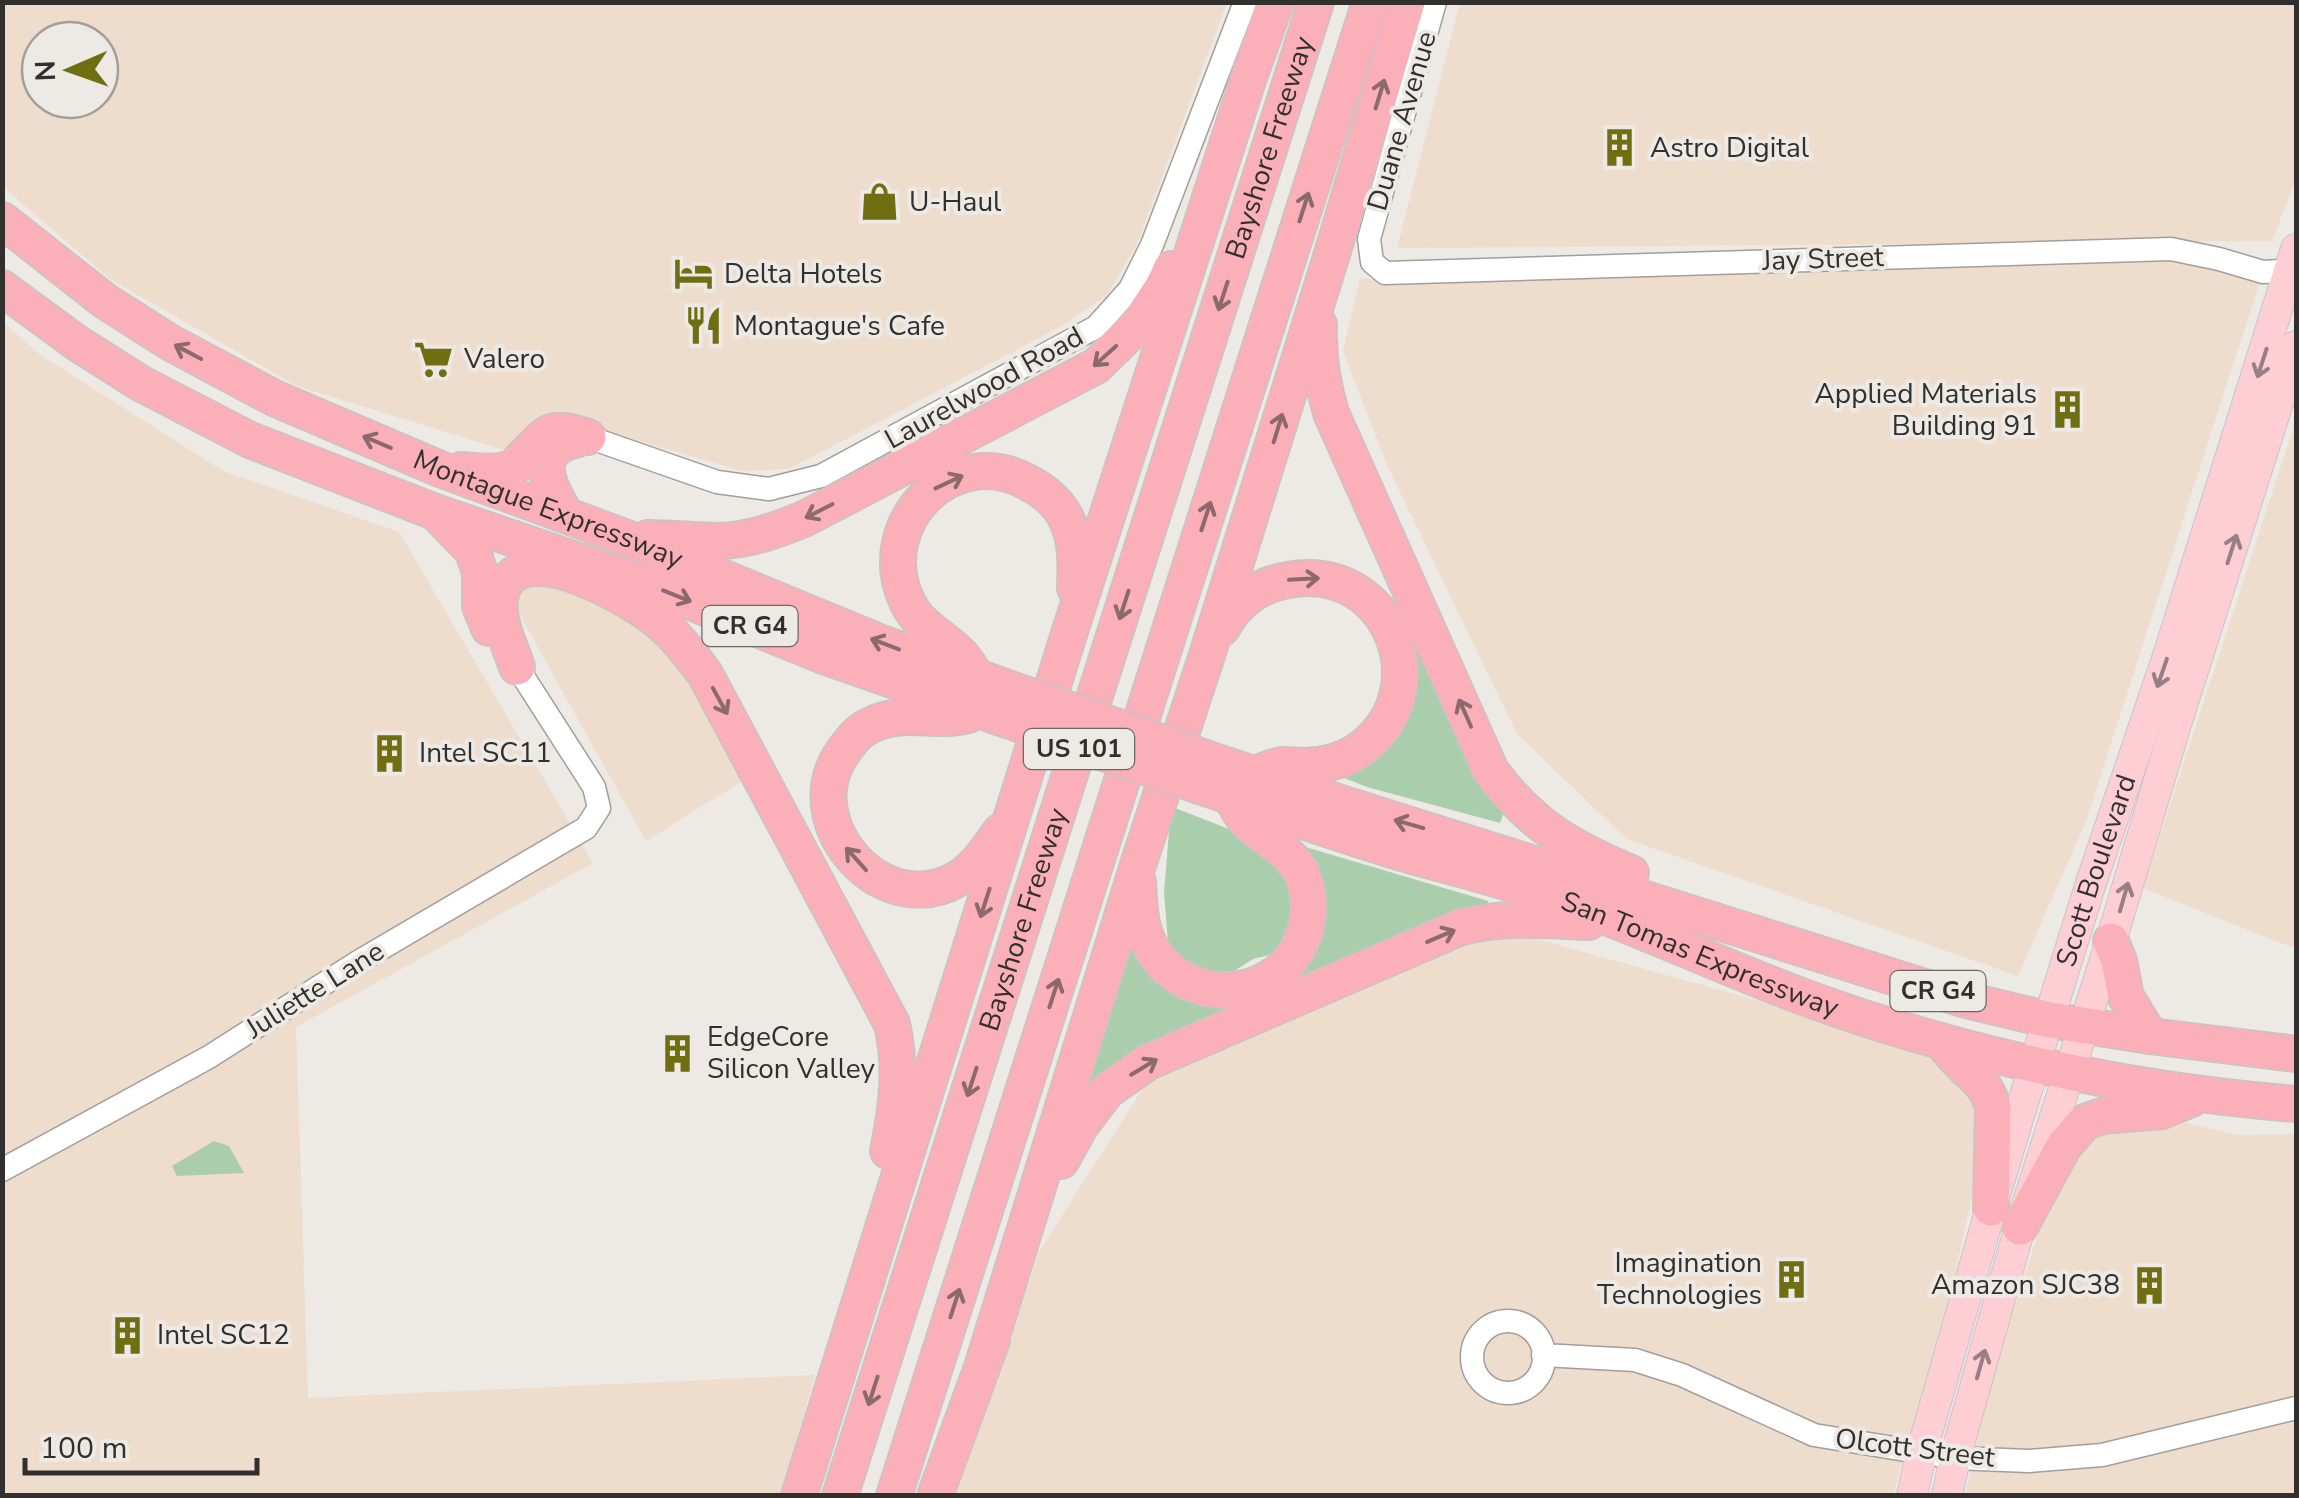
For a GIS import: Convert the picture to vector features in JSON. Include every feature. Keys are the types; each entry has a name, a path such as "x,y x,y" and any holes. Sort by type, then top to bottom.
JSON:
{"highway":[{"path":"802,1484 1069,634 1248,77 1276,2"},
{"name":"Bayshore Freeway","path":"840,1496 1316,2"},
{"name":"Bayshore Freeway","path":"894,1496 1370,2"},
{"path":"984,1362 1332,254 1407,2"},
{"path":"627,538 721,541 777,530 1096,366 1138,325 1166,282 1230,108 1248,77"},
{"name":"Montague Expressway","path":"2,220 105,301 171,343 274,398 440,469 627,538 884,644 995,700"},
{"path":"1332,254 1320,312 1318,351 1322,383 1491,770 1509,795 1537,822 1597,859 1686,895 1702,916"},
{"name":"Montague Expressway","path":"2,288 76,343 250,440 435,512 650,585 822,655 995,700 1122,744"},
{"path":"440,469 505,470 513,468 539,440 555,430 588,437"},
{"path":"566,515 547,481 547,464 560,445 588,437"},
{"path":"1014,810 970,870 945,885 928,888 893,885 863,870 852,859 833,824 829,784 836,762 858,733 886,719 956,718 995,700 961,654 920,623 903,594 898,559 904,528 922,499 946,480 983,472 1005,473 1031,484 1053,500 1065,515 1076,562 1069,634"},
{"path":"435,512 472,551 480,573 480,606 492,636 516,667"},
{"path":"519,540 552,568"},
{"path":"516,667 501,618 500,598 515,573 530,567 552,568 596,585 644,612 676,637 698,664 892,1024 898,1066 893,1124 810,1432 802,1484"},
{"path":"1138,865 1144,930 1164,966 1182,980 1216,990 1255,986 1275,974 1295,954 1303,936 1308,892 1286,852 1245,821 1223,779 1282,765 1336,762 1354,754 1385,723 1398,696 1399,654 1395,637 1379,610 1363,596 1325,578 1267,585 1243,600 1228,617 1207,655"},
{"name":"San Tomas Expressway","path":"1122,744 1223,779 1702,916 1966,1000 2150,1036 2296,1054"},
{"name":"San Tomas Expressway","path":"1223,779 1330,831 1522,887 1802,996 1940,1040 2035,1064 2199,1095 2296,1104"},
{"path":"934,1496 1058,1166 1081,1125 1107,1091 1148,1062 1461,927 1524,919 1625,924"},
{"path":"2111,940 2126,997 2150,1036"},
{"path":"1940,1040 1980,1080 1991,1098 2005,1218"},
{"path":"2005,1218 2085,1122 2102,1116 2162,1111 2199,1095"}],"main road":[{"name":"Scott Boulevard","path":"1912,1496 1921,1454 2005,1218 2070,1070 2067,1022 2090,886 2294,263"},
{"name":"Scott Boulevard","path":"1947,1496 2035,1064 2067,1022 2111,940 2296,346"}],"street":[{"name":"Laurelwood Road","path":"588,437 717,482 770,489 821,476 1096,326 1130,290 1152,245 1245,2"},
{"name":"Duane Avenue","path":"1369,240 1435,2"},
{"name":"Jay Street","path":"1369,240 1372,262 1386,272 2156,249 2219,259 2263,272 2294,263"},
{"name":"Juliette Lane","path":"2,1170 209,1057 358,962 586,828 599,808 594,787 516,667"},
{"name":"Olcott Street","path":"1544,1354 1635,1360 1682,1374 1814,1435 1955,1458 2029,1461 2102,1455 2296,1408"}],"shaded area":[{"path":"3,3 1227,3 1136,246 1106,296 1060,327 789,469 742,471 558,417 504,450 297,386 110,279 3,187"},
{"path":"1460,3 2296,3 2296,178 2272,241 1397,248"},
{"path":"2217,260 2262,275 2086,821 2018,976 1627,839 1517,734 1387,465 1343,351 1360,279"},
{"path":"2,321 39,354 223,471 399,532 593,863 296,1027 308,1398 815,1375 781,1495 3,1495"},
{"path":"2296,420 2296,949 2143,888"},
{"path":"540,580 589,597 683,661 747,778 646,841 517,610 522,591"},
{"path":"1483,924 2000,1068 1955,1274 1893,1495 956,1496 1039,1252 1152,1074"},
{"path":"2105,1104 2237,1135 2296,1134 2296,1495 1965,1496 1991,1379 2041,1225"}],"green space":[{"path":"1420,648 1505,809 1500,823 1367,787 1329,772 1346,768 1409,655"},
{"path":"1175,808 1234,831 1279,862 1294,902 1290,929 1273,954 1253,959 1228,975 1216,975 1178,957 1168,942 1164,893"},
{"path":"1302,846 1488,901 1488,915 1298,992 1287,981"},
{"path":"1127,932 1242,1010 1072,1107 1123,975 1119,958"},
{"path":"214,1141 229,1146 244,1173 177,1176 172,1166"}],"place":[{"name":"Astro Digital","path":"1620,148"},
{"name":"U-Haul","path":"879,202"},
{"name":"Delta Hotels","path":"694,274"},
{"name":"Montague's Cafe","path":"704,326"},
{"name":"Valero","path":"434,359"},
{"name":"Applied Materials Building 91","path":"2067,410"},
{"name":"Intel SC11","path":"389,753"},
{"name":"EdgeCore Silicon Valley","path":"677,1053"},
{"name":"Imagination Technologies","path":"1792,1279"},
{"name":"Amazon SJC38","path":"2150,1285"},
{"name":"Intel SC12","path":"127,1335"}]}
